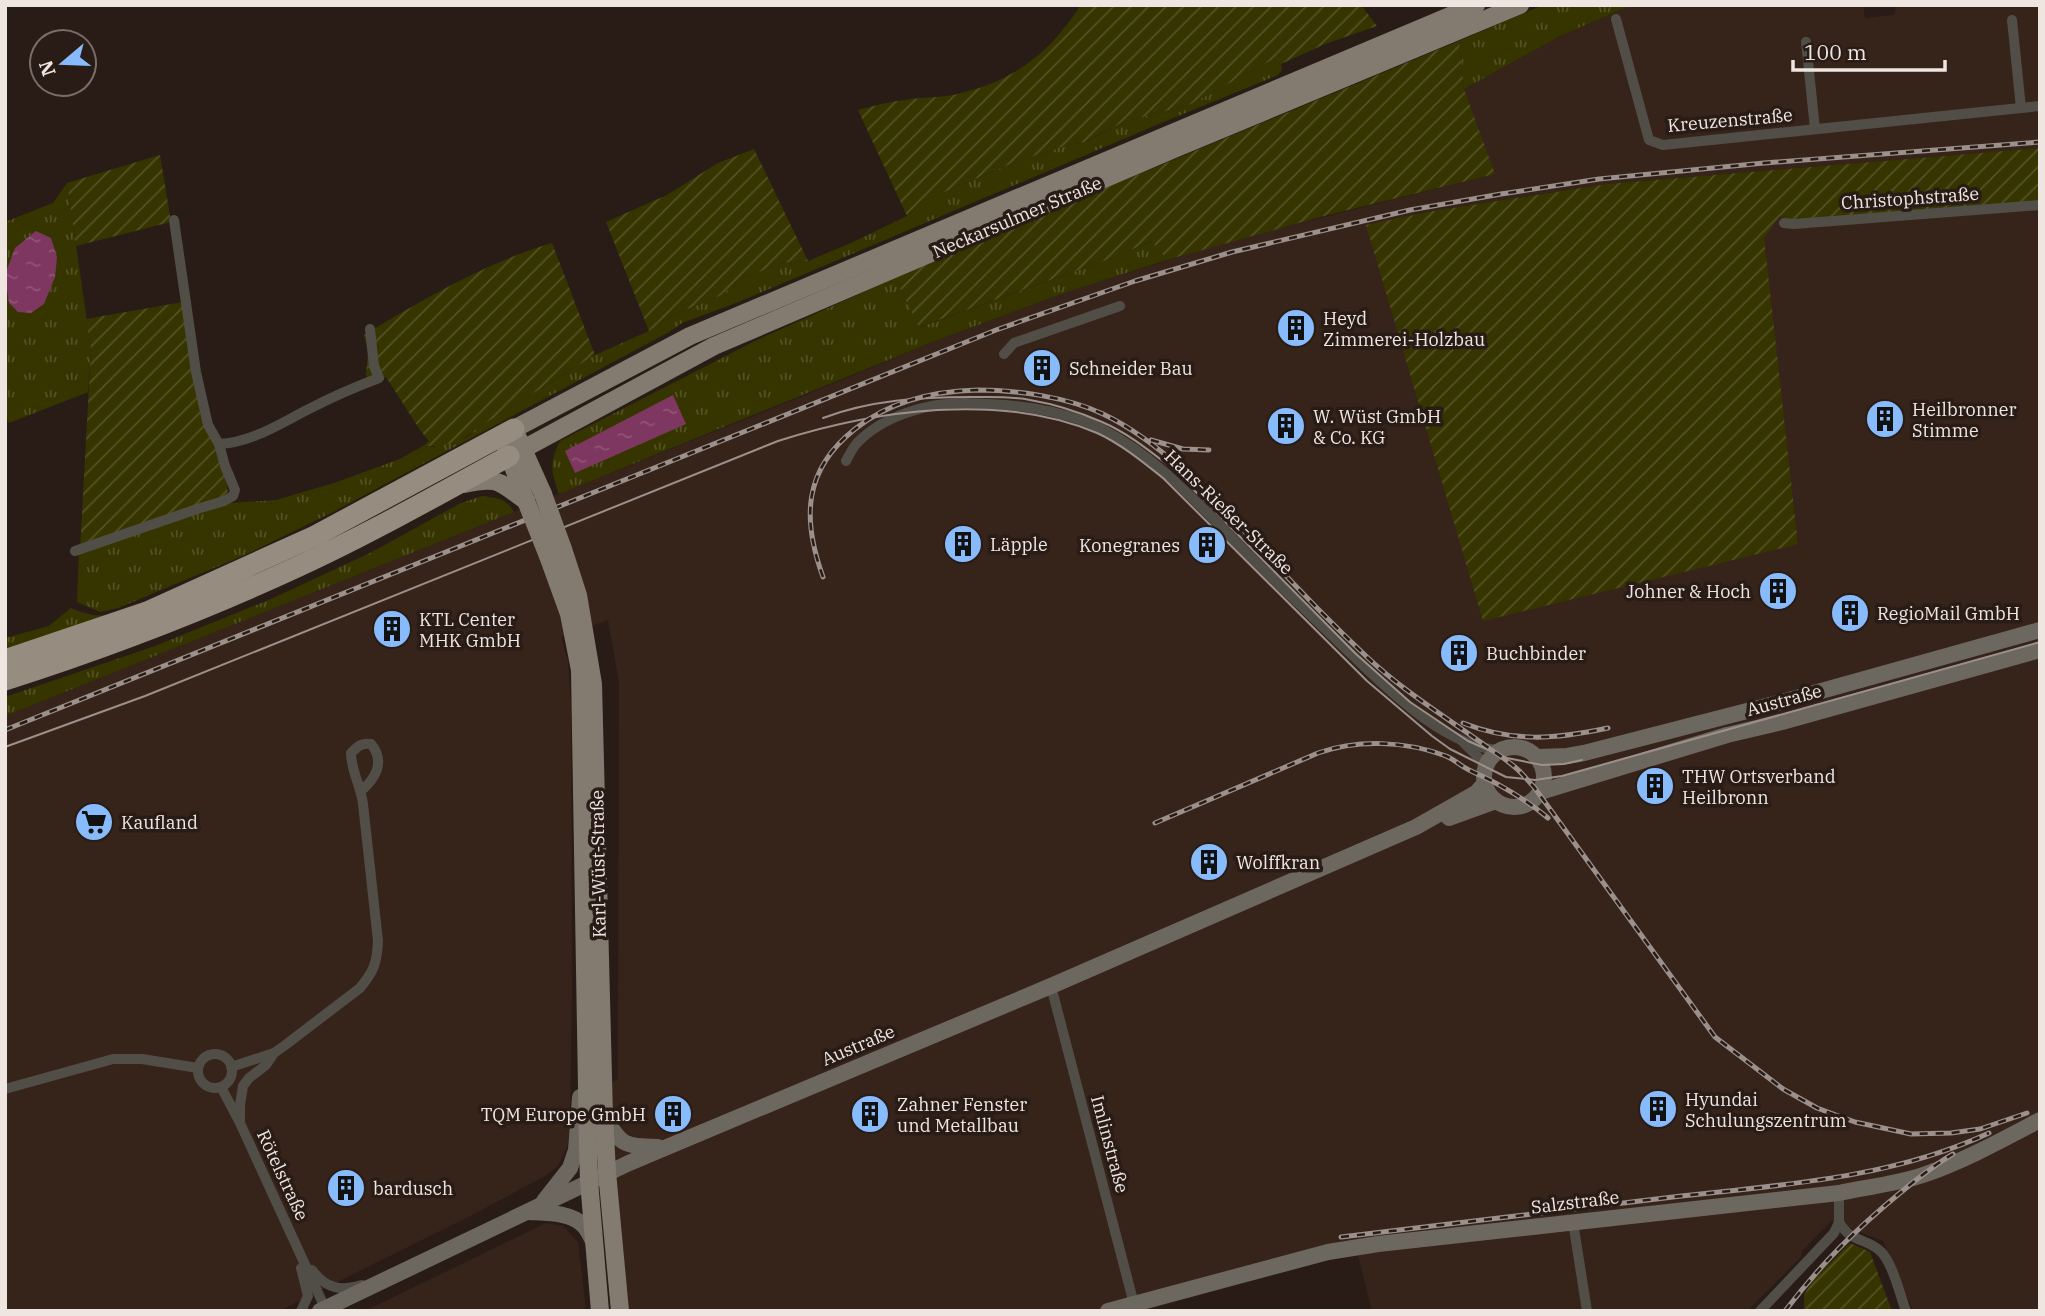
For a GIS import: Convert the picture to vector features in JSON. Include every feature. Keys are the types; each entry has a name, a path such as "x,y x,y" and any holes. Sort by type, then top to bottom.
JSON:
{"highway":[{"path":"5,680 89,653 298,566 457,485 512,443"},
{"path":"5,660 147,612 512,443"}],"main road":[{"name":"Neckarsulmer Straße","path":"512,443 690,336 1476,5"},
{"name":"Neckarsulmer Straße","path":"512,443 714,346 1174,149 1520,5"},
{"name":"Karl-Wüst-Straße","path":"512,443 555,552 580,670 584,1046 589,1181 600,1311"},
{"path":"457,485 498,481 535,498"},
{"name":"Karl-Wüst-Straße","path":"555,552 578,595 593,684 604,1115 620,1311"},
{"name":"Austraße","path":"1416,827 1476,793 1490,760 1501,750 1512,746 1526,749 1537,757 1584,753 1812,694 2040,630"},
{"name":"Austraße","path":"323,1310 607,1172 1051,986 1416,827 1496,801 1507,806 1519,806 1529,803 1540,792 1727,735 2040,650"},
{"path":"1537,757 1545,780 1540,792"},
{"path":"1485,776 1487,790 1496,801"},
{"path":"533,1208 566,1174 576,1150 584,1046"},
{"path":"604,1115 617,1139 630,1146 664,1148"},
{"name":"Salzstraße","path":"1108,1311 1135,1307 1328,1252 1378,1244 1839,1192 1893,1183 1921,1176 1961,1160 2040,1120"},
{"path":"533,1208 577,1220 584,1225 593,1241"}],"street":[{"name":"Kreuzenstraße","path":"1616,19 1649,140 1663,145 2040,106"},
{"path":"2012,20 2021,108"},
{"name":"Kreuzenstraße","path":"1807,42 1815,129"},
{"name":"Christophstraße","path":"1784,223 2040,205"},
{"path":"75,551 225,501 233,496 235,490 219,444 208,425 196,372 174,220"},
{"path":"1004,354 1014,343 1120,306"},
{"path":"219,444 258,435 340,394 379,378 374,366 370,329"},
{"name":"Hans-Rießer-Straße","path":"846,461 856,444 873,430 917,409 939,404 1002,404 1053,411 1101,429 1143,454 1168,474 1373,675 1439,728 1462,741 1481,760 1485,776"},
{"name":"Hans-Rießer-Straße","path":"1462,741 1501,750"},
{"path":"232,1067 274,1053 360,989 370,977 377,962 378,941 361,791"},
{"name":"Imlinstraße","path":"1051,986 1135,1307"},
{"name":"Rötelstraße","path":"240,1124 243,1086 267,1065 274,1053"},
{"path":"5,1089 113,1059 142,1059 198,1068 204,1057 217,1054 226,1058 232,1067 228,1082 220,1087"},
{"name":"Rötelstraße","path":"198,1068 199,1078 206,1086 220,1087 240,1124 296,1244 323,1310"},
{"path":"1760,1311 1834,1233 1839,1222 1839,1192"},
{"path":"1573,1222 1587,1311"},
{"path":"1839,1222 1845,1232 1880,1250 1887,1260 1906,1311"},
{"name":"Rötelstraße","path":"296,1244 318,1278 337,1288 352,1288 391,1276"},
{"name":"Rötelstraße","path":"296,1244 308,1296 301,1311"}],"shaded area":[{"path":"1632,5 1863,5 1865,18 1895,15 1896,5 2040,5 2040,148 1607,184 1433,211 1366,226 1798,544 1763,238 1780,216 2040,201 2040,1311 1913,1311 1883,1241 1831,1221 1802,1251 1801,1257 1747,1311 1372,1311 1358,1255 1314,1262 1144,1311 612,1311 595,1091 618,1079 619,682 608,620 561,637 568,661 571,712 572,995 570,1129 567,1147 558,1166 545,1176 474,1214 279,1311 5,1311 5,716 935,341 1061,294 1229,241 1494,174 1464,89 1560,36"},
{"path":"546,1223 563,1226 578,1242 586,1311 365,1311"}],"green space":[{"path":"1081,5 1361,5 1377,26 1325,44 1281,64 1274,59 1189,105 1123,122 1085,142 1015,162 921,202 907,216 858,110 897,101 953,95 1011,74 1042,52"},
{"path":"1543,5 1632,5 1560,36 1464,89 1459,41"},
{"path":"1459,41 1464,89 1495,174 1324,216 1167,260 1152,241 919,327 895,278 993,235"},
{"path":"1274,59 1281,64 1282,70 1278,75 736,303 682,323 331,513 245,555 118,608 100,612 77,602 79,551 230,503 276,500 334,483 400,459 423,446 433,447 467,437 595,355 649,331 675,314 720,296 741,279 783,263 808,261 851,243 907,216 921,202 1015,162 1086,142 1123,122 1189,105"},
{"path":"2040,148 2040,201 1794,221 1780,216 1764,238 1798,544 1483,621 1366,225 1433,211 1607,184"},
{"path":"754,149 808,261 783,263 741,279 720,296 675,314 649,331 606,222 667,195 718,163"},
{"path":"160,155 171,222 76,246 67,183"},
{"path":"67,183 91,349 88,392 9,423 5,413 5,222 53,203"},
{"path":"1153,241 1167,260 1061,294 935,341 559,494 552,467 560,441 755,341 895,278 920,327"},
{"path":"552,243 595,355 465,437 445,445 423,446 429,441 386,377 370,383 366,375 368,352 364,335 479,271"},
{"path":"183,302 230,503 80,551 91,349 86,319"},
{"path":"437,464 313,531 160,600 109,619 69,629 5,651 5,638 49,626 71,608 103,615 117,614 138,607 282,542"},
{"path":"482,496 504,501 514,512 5,716 5,697 155,646 271,599 370,553 461,503"},
{"path":"1850,1243 1870,1252 1892,1311 1804,1311 1804,1295 1813,1280"}],"water":[{"path":"36,231 51,238 57,257 55,277 44,304 31,313 18,312 9,303 5,275 15,248"},
{"path":"673,395 686,424 575,473 565,451"}],"tram line":[{"path":"823,418 859,407 896,401 1000,397 1048,404 1112,426 1173,469 1356,654 1410,702 1468,741 1507,758 1542,765 1582,760"},
{"path":"5,747 145,696 778,441 855,421 937,410 979,409 1020,413 1059,420 1106,437 1163,478 1367,681 1450,749 1506,777 1535,780 1562,776 2040,642"}],"railway":[{"path":"5,730 996,330 1135,281 1232,252 1410,210 1599,179 1764,163 2040,142"},
{"path":"823,577 816,556 810,515 816,479 825,461 838,445 868,419 913,399 978,390 1042,396 1074,403 1103,414 1126,426 1189,475 1381,670 1520,772 1534,787 1715,1037 1783,1089 1817,1108 1855,1122 1911,1134 1980,1129 2027,1113"},
{"path":"1151,440 1183,449 1209,450"},
{"path":"1463,723 1500,734 1535,737 1571,735 1608,728"},
{"path":"1155,823 1318,753 1333,748 1366,744 1415,747 1446,756 1510,791 1548,818"},
{"path":"1341,1237 1834,1178 1913,1161 1989,1133"},
{"path":"1785,1311 1853,1234 1932,1167 1953,1154"}],"place":[{"name":"Heyd Zimmerei-Holzbau","path":"1296,328"},
{"name":"Schneider Bau","path":"1042,368"},
{"name":"Heilbronner Stimme","path":"1885,419"},
{"name":"W. Wüst GmbH & Co. KG","path":"1286,426"},
{"name":"Läpple","path":"963,544"},
{"name":"Konegranes","path":"1207,545"},
{"name":"Johner & Hoch","path":"1778,591"},
{"name":"RegioMail GmbH","path":"1850,613"},
{"name":"KTL Center MHK GmbH","path":"392,629"},
{"name":"Buchbinder","path":"1459,653"},
{"name":"THW Ortsverband Heilbronn","path":"1655,786"},
{"name":"Kaufland","path":"94,822"},
{"name":"Wolffkran","path":"1209,862"},
{"name":"Hyundai Schulungszentrum","path":"1658,1109"},
{"name":"TQM Europe GmbH","path":"673,1114"},
{"name":"Zahner Fenster und Metallbau","path":"870,1114"},
{"name":"bardusch","path":"346,1188"}]}
